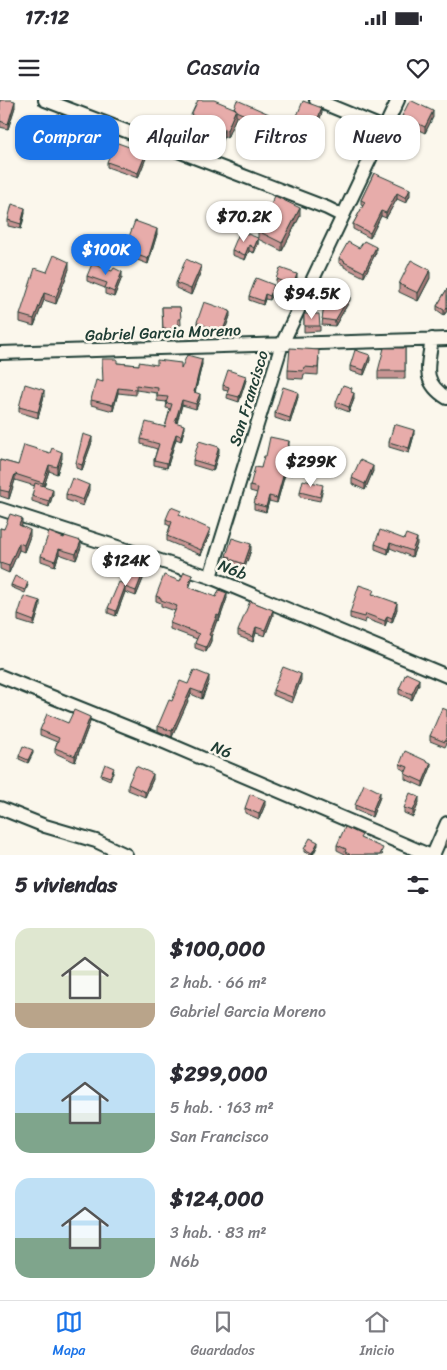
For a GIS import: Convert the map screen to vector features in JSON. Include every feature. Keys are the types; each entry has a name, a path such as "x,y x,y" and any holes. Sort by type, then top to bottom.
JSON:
{"street":[{"path":"45,100 327,208 343,216"},
{"path":"316,100 352,115"},
{"name":"San Francisco","path":"390,115 398,100"},
{"name":"San Francisco","path":"210,577 282,344 370,160"},
{"path":"432,339 428,365 429,377 436,391 447,398"},
{"name":"Gabriel Garcia Moreno","path":"0,353 447,339"},
{"name":"N6b","path":"0,509 210,577 447,676"},
{"name":"N6","path":"0,676 164,742 429,855"},
{"path":"0,808 44,826 96,841 126,855"},
{"path":"433,855 447,823"}],"building":[{"path":"0,100 15,101 8,124 0,121"},
{"path":"198,100 214,100 236,109 227,130 226,115 191,115"},
{"path":"237,100 269,114 245,115 234,108"},
{"path":"410,100 433,111 425,127 420,125 420,115 402,115"},
{"path":"303,101 322,108 319,115 297,115"},
{"path":"119,143 129,147 129,160 143,160 138,173 107,162 108,160 119,160"},
{"path":"374,173 410,189 406,198 397,193 386,213 381,211 370,233 353,224 365,202 361,200"},
{"path":"275,196 300,208 282,243 258,231"},
{"path":"12,204 25,208 21,224 8,220"},
{"path":"135,221 157,229 148,259 124,250"},
{"path":"240,231 258,238 254,248 249,245 245,255 232,250"},
{"path":"364,241 376,247 364,272 339,258 348,242 359,248"},
{"path":"54,255 69,262 56,297 44,293 34,319 20,315 35,268 47,272"},
{"path":"186,259 201,266 191,289 176,283"},
{"path":"411,260 430,270 418,293 399,284"},
{"path":"92,264 112,271 114,268 122,272 114,292 105,288 107,283 87,276"},
{"path":"280,268 297,274 293,286 276,279"},
{"path":"256,278 274,285 270,296 265,294 263,301 249,296"},
{"path":"320,281 331,287 333,285 350,295 335,321 322,319 325,301 312,295"},
{"path":"447,289 447,307 444,310 437,306"},
{"path":"204,302 230,311 222,333 197,322"},
{"path":"162,307 180,307 181,319 178,319 178,329 163,329"},
{"path":"304,314 319,314 320,326 304,326"},
{"path":"290,348 319,350 318,368 304,367 303,371 288,370"},
{"path":"384,348 405,348 405,371 378,371"},
{"path":"355,350 370,355 364,370 350,366"},
{"path":"187,355 202,359 194,392 200,394 196,404 182,400 175,422 184,425 181,436 176,434 167,463 154,460 159,444 141,439 146,422 165,427 172,404 166,403 168,397 157,396 158,388 136,385 136,390 118,388 113,405 91,400 96,380 103,382 102,359 117,359 117,363 139,365 139,362 157,365 157,360 181,363 181,369"},
{"path":"228,370 246,376 239,397 227,394 229,387 223,385"},
{"path":"25,384 44,390 38,412 19,407"},
{"path":"343,385 352,388 351,392 354,393 349,407 336,402"},
{"path":"283,387 298,392 290,418 275,413"},
{"path":"394,424 414,430 409,448 389,442"},
{"path":"83,434 92,437 82,465 76,463"},
{"path":"270,437 289,441 285,460 294,462 292,470 285,469 277,498 269,496 266,507 254,504 258,488 250,486 255,467 261,468 264,456 266,456"},
{"path":"199,441 219,447 213,466 193,460"},
{"path":"24,445 50,453 52,448 62,452 57,467 49,465 43,483 15,474 9,492 0,490 0,460 18,465"},
{"path":"360,460 373,466 365,484 352,478"},
{"path":"72,478 89,485 83,500 66,494"},
{"path":"303,480 323,485 320,497 300,492"},
{"path":"35,483 53,489 49,501 32,496"},
{"path":"171,507 181,511 179,515 210,529 201,550 167,536 172,522 166,519"},
{"path":"10,514 22,518 19,525 30,530 24,545 19,543 9,566 0,563 0,528 4,529"},
{"path":"380,530 404,539 406,534 417,538 412,551 390,543 388,549 375,544"},
{"path":"49,532 64,538 65,536 81,541 76,554 59,549 55,561 41,556"},
{"path":"232,538 251,544 244,564 226,556"},
{"path":"130,568 143,573 136,591 125,587 116,611 108,608 119,582 124,584"},
{"path":"184,572 192,575 188,587 216,597 219,590 227,593 219,616 217,615 209,635 211,636 206,647 195,643 199,634 170,623 177,606 156,596 164,575 180,581"},
{"path":"15,576 28,582 25,590 11,585"},
{"path":"359,585 374,590 372,594 397,603 392,618 387,616 385,621 366,614 365,617 350,613"},
{"path":"24,596 40,601 34,621 18,615"},
{"path":"250,601 273,610 265,630 256,627 253,637 238,631"},
{"path":"283,667 301,674 292,697 273,690"},
{"path":"194,670 209,676 202,693 191,689 172,731 158,726 169,700 172,701 180,681 188,684"},
{"path":"406,673 419,679 412,694 399,689"},
{"path":"442,708 447,710 447,738 445,742 430,736"},
{"path":"74,710 90,717 75,756 55,748 59,738 40,730 47,714 68,723"},
{"path":"23,746 33,750 28,760 19,756"},
{"path":"405,751 431,763 423,782 405,774 408,767 400,764"},
{"path":"105,764 114,768 110,777 101,774"},
{"path":"136,766 153,774 145,792 128,784"},
{"path":"364,784 380,792 372,812 355,805"},
{"path":"410,793 419,797 413,811 404,808"},
{"path":"250,794 265,800 259,814 245,808"},
{"path":"345,827 362,835 360,838 383,848 380,855 351,855 345,852 346,849 337,845"},
{"path":"310,838 318,842 312,853 304,849"}]}
